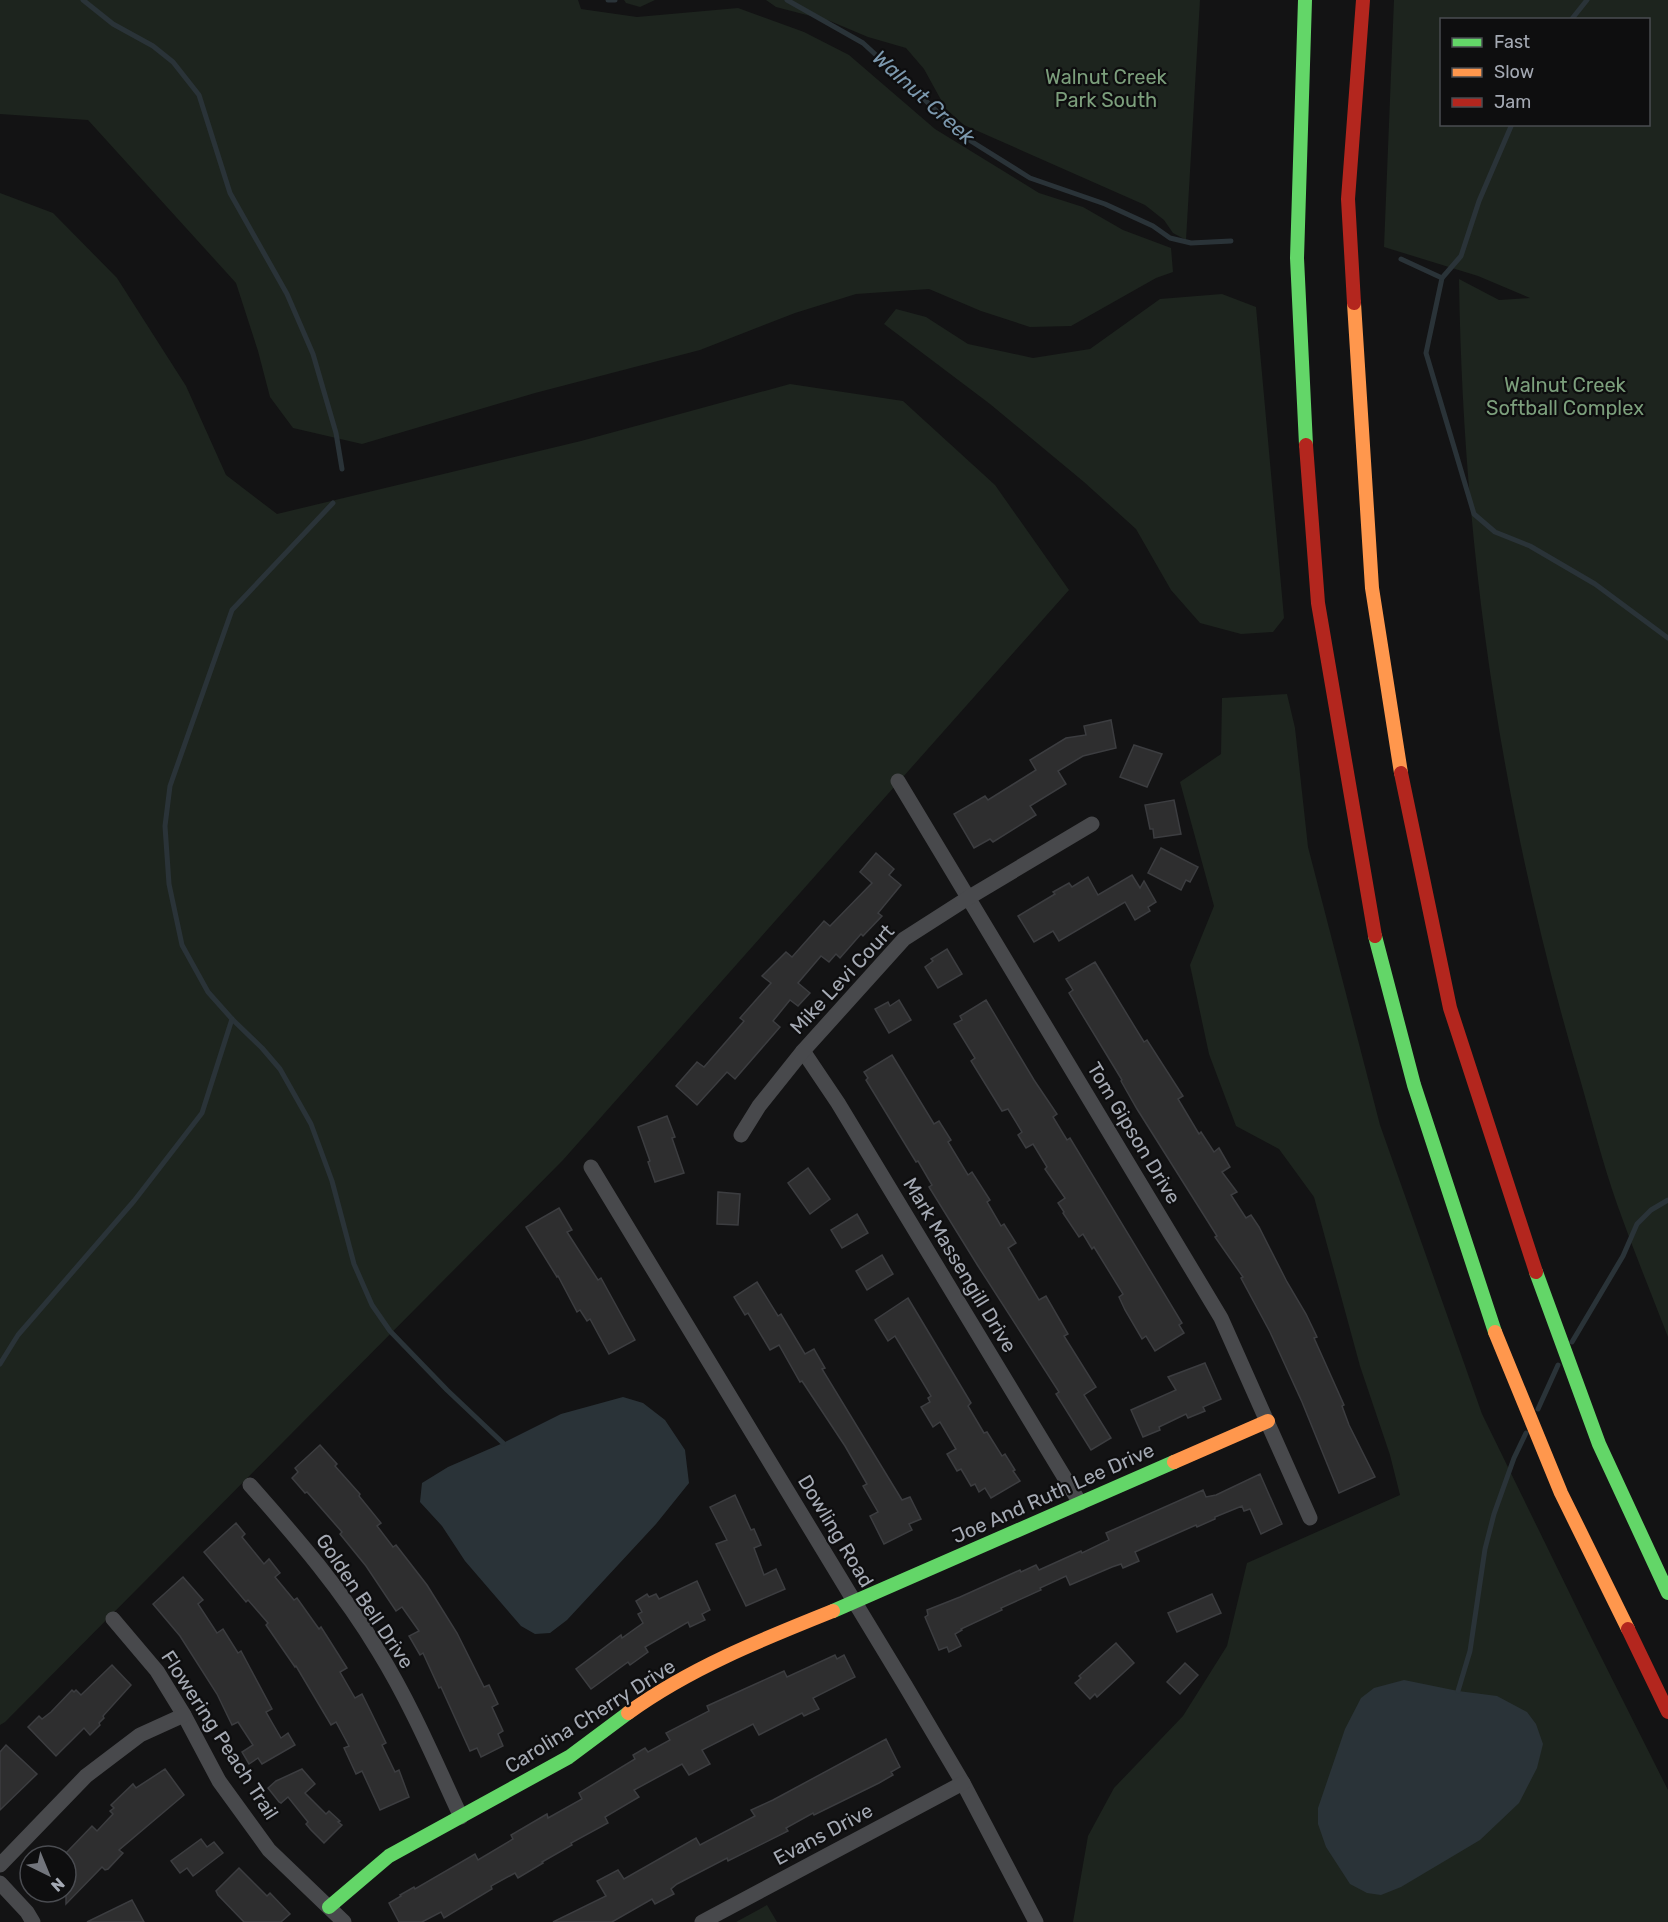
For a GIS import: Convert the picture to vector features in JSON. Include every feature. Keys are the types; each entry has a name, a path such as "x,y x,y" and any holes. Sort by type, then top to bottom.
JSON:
{"main road":[{"path":"1305,0 1297,258 1304,420 1318,603 1372,925 1414,1085 1494,1330 1561,1493 1668,1712"},
{"path":"1363,0 1348,199 1372,588 1397,754 1450,1008 1527,1248 1599,1444 1668,1593"},
{"name":"Joe And Ruth Lee Drive","path":"854,1602 1268,1421"},
{"name":"Carolina Cherry Drive","path":"329,1907 389,1856 569,1757 652,1696 751,1644 854,1602"}],"street":[{"name":"Tom Gipson Drive","path":"898,782 1221,1318 1310,1518"},
{"name":"Mike Levi Court","path":"741,1136 759,1106 803,1052 904,939 1092,824"},
{"name":"Mark Massengill Drive","path":"803,1052 838,1103 1080,1503"},
{"name":"Dowling Road","path":"591,1167 963,1783 1036,1922"},
{"name":"Golden Bell Drive","path":"250,1485 302,1544 379,1652 418,1724 461,1817"},
{"name":"Flowering Peach Trail","path":"113,1619 158,1671 219,1781 269,1850 344,1922"},
{"path":"0,1865 86,1776 140,1735 184,1715"},
{"name":"Evans Drive","path":"702,1922 963,1783"},
{"path":"0,1883 27,1912 33,1922"}],"green space":[{"path":"0,0 578,0 581,9 637,17 738,8 804,32 849,55 935,129 1039,193 1083,207 1123,230 1171,248 1173,272 1156,278 1071,326 1030,327 981,311 929,289 856,294 795,313 700,350 535,393 362,444 293,428 270,397 236,283 88,120 0,114"},
{"path":"624,0 655,0 640,7 626,3"},
{"name":"Walnut Creek Park South","path":"766,0 1200,0 1186,240 1173,233 1164,220 1145,205 964,125 946,109 924,69 906,48 868,37 830,21 776,7"},
{"name":"Walnut Creek Softball Complex","path":"1394,0 1668,0 1668,1337 1629,1238 1598,1142 1553,980 1508,783 1478,583 1462,381 1459,279 1499,300 1530,298 1478,276 1384,247"},
{"path":"0,193 53,213 117,278 186,386 226,475 277,514 581,441 790,384 903,401 995,485 1069,590 563,1160 0,1725"},
{"path":"1222,294 1256,307 1284,618 1273,632 1241,634 1200,623 1171,590 1136,529 1084,482 990,404 884,324 896,309 926,317 968,344 1033,358 1090,349 1160,299"},
{"path":"1287,694 1295,728 1308,847 1380,1125 1482,1414 1668,1790 1668,1922 1073,1922 1088,1836 1114,1788 1183,1716 1227,1646 1247,1563 1400,1495 1390,1455 1360,1366 1314,1197 1279,1149 1236,1126 1209,1054 1190,965 1214,906 1180,782 1221,754 1222,698"},
{"path":"767,1905 777,1922 736,1922"}],"shaded area":[{"path":"623,1397 643,1403 665,1420 685,1450 689,1483 656,1524 567,1620 550,1633 535,1634 521,1626 465,1561 442,1526 420,1502 422,1483 448,1467 561,1414"},
{"path":"1404,1680 1497,1696 1527,1712 1536,1724 1543,1744 1537,1768 1519,1803 1480,1840 1401,1887 1381,1895 1367,1893 1350,1884 1326,1847 1318,1824 1318,1808 1345,1729 1361,1698 1374,1688"}],"building":[{"path":"1111,720 1116,748 1083,756 1058,771 1066,784 1030,806 1036,815 993,842 990,839 974,848 954,814 985,796 988,800 1036,770 1030,760 1066,738 1086,735 1084,726"},
{"path":"1134,745 1162,754 1147,787 1120,777"},
{"path":"1174,800 1181,834 1154,838 1145,805"},
{"path":"1161,848 1198,867 1190,882 1186,880 1181,890 1148,873"},
{"path":"876,853 894,869 889,875 901,885 878,913 882,916 863,936 861,934 840,958 836,954 829,962 821,956 798,983 810,993 798,1006 790,1000 773,1021 780,1027 735,1079 727,1072 697,1105 676,1086 697,1062 704,1067 744,1021 740,1018 771,983 762,976 786,952 792,957 824,921 830,926 872,883 860,872"},
{"path":"1132,875 1140,888 1144,881 1156,902 1148,907 1150,911 1135,920 1125,902 1059,941 1053,931 1034,942 1018,916 1069,883 1072,887 1088,877 1098,895"},
{"path":"947,949 962,974 938,988 925,967 933,961 931,959"},
{"path":"1095,962 1144,1042 1147,1040 1183,1096 1178,1099 1199,1134 1201,1132 1214,1152 1219,1148 1230,1167 1222,1172 1237,1192 1231,1195 1246,1218 1251,1215 1259,1227 1306,1314 1317,1337 1314,1338 1344,1405 1342,1406 1349,1425 1375,1477 1339,1493 1302,1402 1270,1332 1241,1278 1243,1277 1215,1237 1217,1236 1137,1109 1069,993 1073,990 1066,979"},
{"path":"899,1000 911,1020 889,1033 875,1009 888,1002 890,1006"},
{"path":"986,1000 1057,1114 1053,1117 1067,1140 1070,1138 1182,1323 1179,1325 1184,1333 1155,1351 1146,1336 1142,1339 1119,1297 1123,1294 1094,1247 1092,1249 1083,1234 1079,1237 1063,1213 1058,1203 1065,1198 1045,1169 1047,1167 1033,1144 1026,1148 1018,1135 1022,1132 1008,1109 1002,1111 971,1061 975,1058 954,1024 962,1020 960,1016"},
{"path":"892,1055 934,1124 939,1121 951,1140 948,1142 968,1175 972,1172 990,1200 987,1202 1001,1226 1004,1224 1016,1243 1008,1248 1039,1300 1046,1296 1068,1334 1064,1336 1096,1387 1084,1395 1111,1438 1091,1450 1056,1394 1059,1392 929,1187 932,1185 918,1161 916,1162 866,1080 868,1078 864,1072"},
{"path":"667,1116 684,1173 655,1182 638,1127"},
{"path":"808,1168 830,1199 810,1214 788,1183"},
{"path":"718,1192 740,1194 738,1225 717,1224"},
{"path":"559,1208 572,1230 567,1232 598,1280 601,1278 635,1340 609,1354 590,1319 587,1321 580,1310 577,1312 558,1276 526,1227"},
{"path":"857,1214 868,1233 842,1248 831,1230"},
{"path":"882,1255 893,1274 867,1290 856,1271"},
{"path":"757,1282 778,1316 781,1314 805,1354 814,1349 825,1368 822,1369 902,1500 910,1497 921,1519 909,1524 912,1530 884,1544 870,1516 878,1512 863,1486 867,1484 845,1446 802,1381 800,1382 779,1345 770,1350 748,1313 745,1315 734,1297"},
{"path":"908,1298 971,1403 968,1406 984,1433 987,1432 1002,1456 1005,1454 1020,1481 991,1498 985,1488 979,1492 975,1484 971,1486 961,1469 957,1471 947,1454 956,1449 940,1422 933,1427 921,1407 930,1402 928,1398 931,1396 895,1336 888,1341 875,1320"},
{"path":"1205,1363 1221,1399 1203,1407 1205,1411 1188,1418 1186,1414 1159,1427 1160,1430 1143,1437 1131,1410 1176,1390 1168,1377"},
{"path":"320,1445 381,1523 377,1526 393,1547 396,1545 427,1585 457,1633 484,1687 489,1685 498,1704 492,1707 503,1731 498,1734 503,1746 481,1757 477,1748 470,1751 423,1653 420,1655 409,1636 419,1631 402,1607 396,1611 366,1566 340,1534 342,1532 292,1478 298,1472 295,1468"},
{"path":"1260,1474 1282,1524 1261,1534 1250,1509 1244,1511 1242,1506 1135,1552 1139,1561 1123,1568 1121,1564 1070,1585 1066,1576 1040,1588 1041,1590 961,1629 955,1634 961,1646 949,1652 947,1647 939,1650 925,1617 928,1615 927,1610 1020,1570 1021,1572 1036,1565 1039,1570 1081,1551 1082,1553 1109,1540 1106,1533 1203,1490 1206,1497 1216,1495"},
{"path":"735,1495 751,1530 754,1529 761,1545 754,1548 764,1575 776,1569 785,1589 746,1606 716,1544 727,1540 710,1507"},
{"path":"236,1523 245,1534 242,1537 264,1564 269,1559 280,1573 275,1577 294,1600 297,1598 319,1629 321,1627 347,1668 340,1672 355,1698 362,1694 386,1743 382,1745 395,1772 399,1770 409,1797 380,1810 362,1771 356,1774 344,1748 349,1746 336,1722 331,1725 296,1666 266,1625 268,1623 248,1600 246,1602 204,1552"},
{"path":"183,1577 203,1600 198,1604 217,1633 223,1629 238,1653 241,1651 272,1709 266,1712 281,1738 288,1733 295,1745 262,1764 258,1758 249,1764 242,1752 253,1745 238,1722 232,1725 217,1694 180,1636 153,1604"},
{"path":"697,1581 710,1610 702,1614 705,1620 690,1627 688,1622 645,1647 648,1652 630,1665 628,1662 591,1689 576,1669 621,1635 622,1638 643,1623 638,1614 642,1612 636,1601 647,1594 649,1597 656,1594 659,1599"},
{"path":"1212,1594 1221,1613 1177,1632 1168,1613"},
{"path":"1116,1643 1134,1663 1097,1697 1095,1694 1090,1699 1075,1683 1081,1678 1079,1676"},
{"path":"835,1655 837,1659 844,1655 855,1677 813,1698 819,1709 804,1716 802,1713 759,1735 753,1724 702,1750 710,1764 689,1775 682,1764 634,1790 639,1797 605,1817 608,1823 571,1843 572,1845 518,1878 515,1873 491,1886 492,1889 444,1918 441,1912 422,1922 399,1922 389,1903 400,1895 414,1887 415,1889 475,1854 478,1860 513,1839 511,1835 547,1814 548,1818 582,1799 579,1793 635,1759 633,1755 645,1748 648,1752 670,1740 666,1733 709,1711 707,1706 784,1671 787,1677"},
{"path":"1185,1663 1198,1675 1180,1694 1167,1682"},
{"path":"112,1665 131,1685 103,1716 100,1725 90,1735 84,1728 56,1756 28,1727 39,1716 42,1719 51,1712 72,1690 74,1692 76,1690 81,1695"},
{"path":"886,1739 900,1767 891,1772 893,1775 879,1783 814,1815 813,1813 786,1828 788,1831 728,1861 727,1858 677,1884 671,1889 674,1894 655,1904 652,1899 612,1922 553,1922 606,1896 597,1881 618,1870 624,1879 696,1838 700,1845 755,1816 751,1810"},
{"path":"6,1745 37,1774 0,1810 0,1752"},
{"path":"165,1769 184,1795 119,1850 123,1853 108,1869 105,1870 102,1867 78,1892 78,1844 75,1844 92,1826 97,1831 113,1814 110,1811 114,1808 111,1805 133,1784 136,1788"},
{"path":"302,1769 315,1784 305,1793 326,1814 329,1811 342,1825 324,1843 306,1824 308,1822 288,1797 281,1803 268,1788 276,1781"},
{"path":"201,1839 207,1847 214,1842 223,1853 193,1876 187,1868 180,1873 171,1861"},
{"path":"239,1868 267,1896 270,1893 290,1914 281,1922 244,1922 216,1891"},
{"path":"132,1900 144,1922 87,1922"}],"waterway":[{"path":"83,0 113,24 153,46 173,62 199,95 230,193 287,294 313,354 336,433 342,469"},
{"name":"Walnut Creek","path":"608,0 615,0"},
{"name":"Walnut Creek","path":"787,0 863,43 966,138 1030,178 1105,204 1153,226 1170,238 1191,243 1231,241"},
{"name":"Walnut Creek","path":"1573,18 1587,0"},
{"path":"1511,126 1479,201 1461,256 1442,278 1426,353 1474,514 1495,532 1530,546 1595,584 1668,638"},
{"name":"Walnut Creek","path":"1401,259 1442,278"},
{"path":"333,503 232,610 170,786 165,826 169,884 182,945 208,992 280,1069 311,1124 332,1181 354,1264 372,1305 390,1331 503,1443"},
{"path":"0,1364 18,1335 134,1201 202,1113 232,1019"},
{"path":"1572,1342 1623,1256 1637,1224 1651,1210 1668,1200"},
{"path":"1538,1409 1558,1365"},
{"path":"1458,1691 1470,1651 1485,1549 1494,1514 1514,1458 1526,1433"}],"traffic: fast":[{"path":"1305,0 1297,258 1306,445"},
{"path":"1375,936 1414,1085 1495,1332"},
{"path":"1536,1272 1599,1444 1668,1593"},
{"path":"833,1611 1174,1462"},
{"path":"329,1907 389,1856 569,1757 628,1713"}],"traffic: slow":[{"path":"1354,303 1372,588 1401,773"},
{"path":"1495,1332 1561,1493 1628,1629"},
{"path":"1174,1462 1268,1421"},
{"path":"628,1713 702,1668 833,1611"}],"traffic: jam":[{"path":"1354,303 1348,199 1363,0"},
{"path":"1306,445 1318,603 1375,936"},
{"path":"1401,773 1450,1008 1536,1272"},
{"path":"1628,1629 1668,1712"}]}
